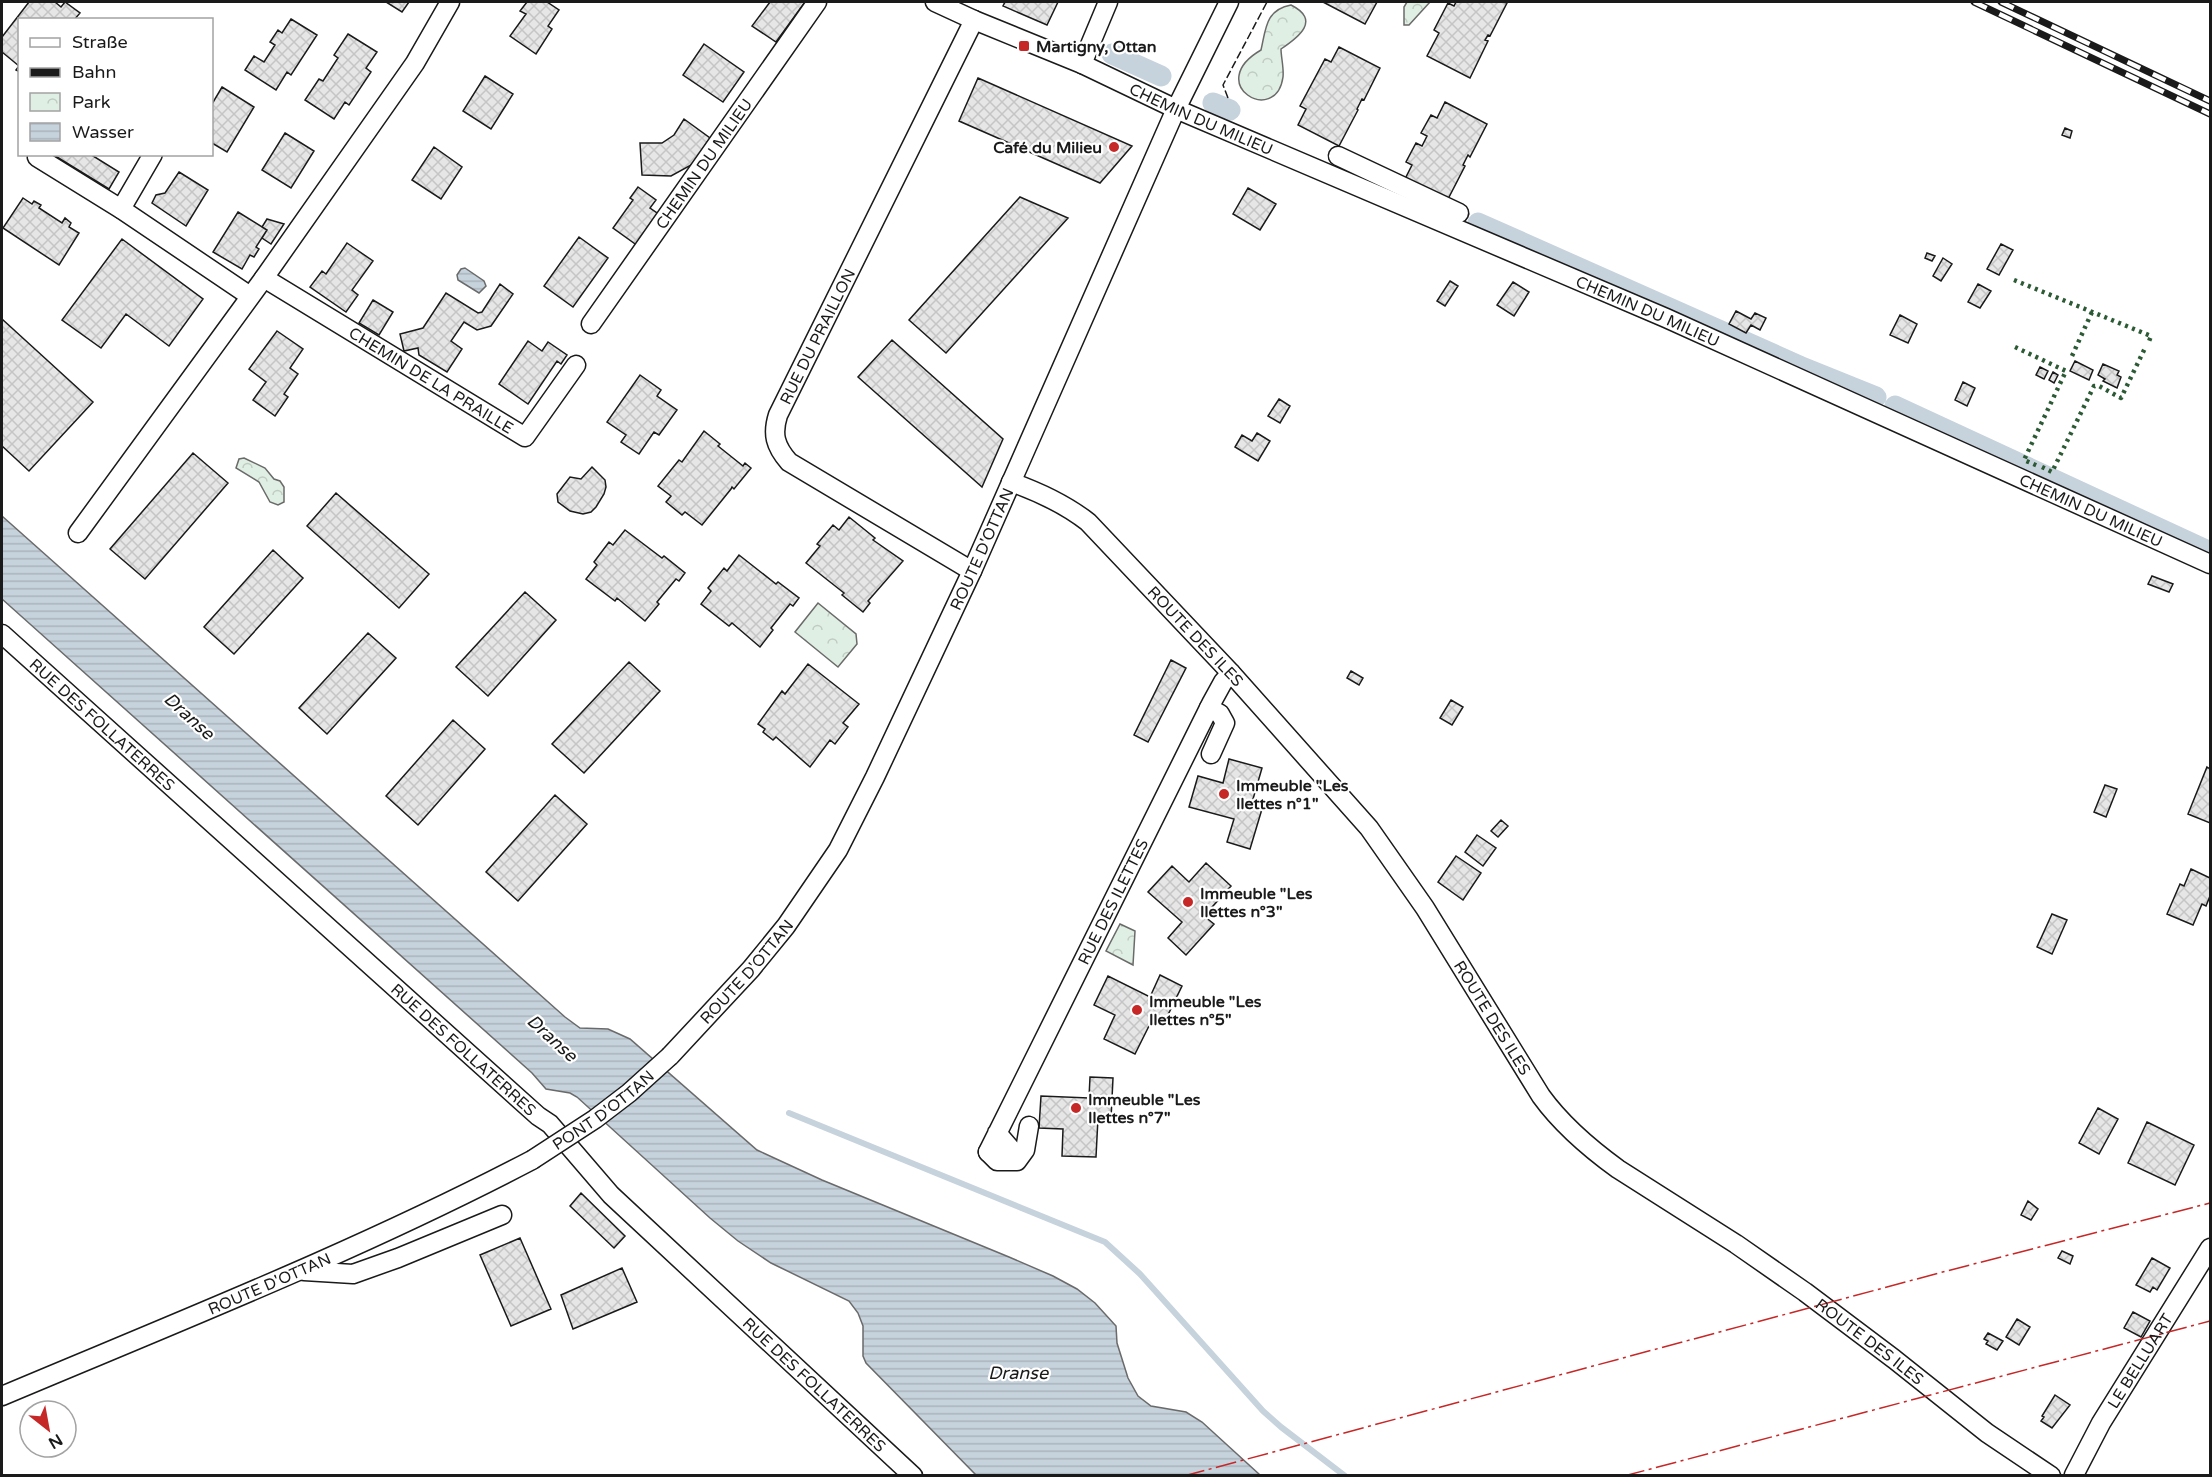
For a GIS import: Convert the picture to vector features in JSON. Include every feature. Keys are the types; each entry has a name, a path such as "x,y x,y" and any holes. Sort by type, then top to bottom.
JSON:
{"street":[{"path":"78,533 264,278 415,63 450,2"},
{"name":"CHEMIN DU MILIEU","path":"591,324 817,2"},
{"name":"CHEMIN DU MILIEU","path":"935,2 1083,64 1176,109 1666,318 2211,564"},
{"path":"1083,64 1108,2"},
{"name":"ROUTE D'OTTAN","path":"670,1056 751,969 786,926 838,850 972,571 1176,109 1229,2"},
{"name":"RUE DU PRAILLON","path":"972,571 789,462 777,446 774,437 778,415 974,20"},
{"path":"121,209 152,156"},
{"path":"1338,156 1459,213"},
{"path":"37,157 121,209 250,296"},
{"name":"CHEMIN DE LA PRAILLE","path":"264,278 525,437 576,365"},
{"name":"ROUTE DES ILES","path":"1011,482 1051,498 1088,522 1231,673 1335,788 1379,841 1425,908 1541,1096 1567,1127 1600,1156 1736,1244 1831,1310 1987,1433 2051,1476"},
{"name":"RUE DES FOLLATERRES","path":"2,634 550,1124 611,1195 913,1476"},
{"name":"RUE DES ILETTES","path":"1029,1125 1025,1150 1017,1161 997,1161 988,1152 1010,1148 997,1133 1209,708 1223,682 1231,673"},
{"path":"1209,708 1220,714 1225,723 1211,754"},
{"name":"PONT D'OTTAN","path":"532,1160 595,1119 629,1093 670,1056"},
{"name":"ROUTE D'OTTAN","path":"2,1396 299,1271 453,1201 532,1160"},
{"path":"299,1271 353,1274 502,1215"},
{"name":"LE BELLUART","path":"2071,1475 2211,1248"}],"green space":[{"path":"1407,2 1430,2 1409,25 1404,25 1404,7"},
{"path":"1291,5 1300,11 1306,22 1300,34 1281,49 1283,77 1278,92 1268,99 1258,99 1248,95 1241,87 1239,76 1245,63 1261,50 1271,16 1276,11"},
{"path":"244,458 265,468 274,479 280,481 284,487 284,502 278,505 270,502 259,482 236,468 239,459"},
{"path":"818,603 856,634 857,644 838,667 795,632"},
{"path":"1120,924 1135,931 1133,965 1106,951"}],"water":[{"path":"465,268 484,281 486,286 479,293 458,280 457,275 461,269"},
{"name":"Dranse","path":"2,516 565,1017 580,1028 608,1029 630,1039 757,1150 822,1180 1053,1276 1077,1289 1095,1303 1116,1326 1117,1343 1128,1378 1138,1396 1151,1406 1186,1412 1202,1422 1260,1475 976,1475 866,1363 863,1356 863,1326 858,1313 849,1301 771,1263 738,1241 577,1097 570,1093 546,1089 532,1073 2,599"}],"building":[{"path":"29,2 55,2 61,7 65,2 80,13 76,18 18,18 18,65 2,52 2,37"},
{"path":"386,2 409,2 402,12"},
{"path":"527,2 547,2 559,10 548,26 552,29 536,54 510,36 526,14 520,11"},
{"path":"770,2 805,2 776,42 752,26"},
{"path":"1005,2 1058,2 1047,25 1003,6"},
{"path":"1323,2 1377,2 1365,24"},
{"path":"1456,2 1507,3 1490,36 1488,35 1485,40 1488,41 1470,78 1427,56 1439,33 1434,30 1448,3 1454,6"},
{"path":"291,19 317,35 291,75 287,72 276,90 245,70 254,56 264,62 275,45 270,42 278,30 282,33"},
{"path":"348,34 377,52 366,68 371,72 349,105 345,102 334,119 305,100 319,79 323,81 338,58 334,55"},
{"path":"704,44 744,72 723,102 683,75"},
{"path":"1339,47 1380,68 1339,146 1298,125 1306,109 1300,106 1325,59 1331,62"},
{"path":"485,76 513,94 491,129 463,111"},
{"path":"978,78 1132,146 1100,183 959,121"},
{"path":"222,87 254,107 227,152 213,144 213,102"},
{"path":"1445,102 1487,124 1470,157 1468,155 1463,165 1465,166 1447,201 1405,179 1412,165 1406,162 1416,143 1422,146 1427,136 1421,133 1431,115 1437,118"},
{"path":"684,119 710,138 693,164 671,176 642,175 640,143 662,143 674,135"},
{"path":"2065,128 2072,131 2070,138 2062,135"},
{"path":"285,133 314,151 291,188 262,170"},
{"path":"434,147 462,167 441,199 412,180"},
{"path":"55,156 93,156 119,172 109,189"},
{"path":"179,172 208,190 186,226 152,203 156,195 165,193"},
{"path":"638,187 656,200 650,208 660,215 638,246 613,228 633,200 630,198"},
{"path":"1248,188 1276,204 1260,230 1233,214"},
{"path":"1020,197 1068,218 946,353 909,320"},
{"path":"23,198 32,204 34,201 41,205 39,208 62,223 65,218 71,223 69,227 79,233 59,265 3,228"},
{"path":"238,212 267,230 256,247 259,249 254,257 250,255 242,269 213,252"},
{"path":"267,219 284,224 271,244 262,238 267,230 262,227"},
{"path":"579,237 608,258 573,307 544,286"},
{"path":"122,239 203,299 169,346 126,314 101,348 62,320"},
{"path":"347,243 373,261 352,290 358,295 346,312 310,287 322,271 326,274"},
{"path":"2001,244 2013,250 1999,275 1987,269"},
{"path":"1927,253 1935,256 1932,261 1925,258"},
{"path":"1943,258 1952,264 1941,281 1933,276"},
{"path":"1450,281 1458,286 1445,306 1437,301"},
{"path":"1513,282 1529,292 1514,316 1497,305"},
{"path":"500,284 513,294 491,326 477,330 464,322 451,341 462,349 447,372 419,355 418,348 404,351 400,334 423,328 446,293 478,313 482,312"},
{"path":"1978,284 1991,291 1980,308 1968,302"},
{"path":"373,300 393,312 379,335 359,323"},
{"path":"1736,311 1751,319 1755,313 1766,318 1760,330 1751,325 1746,333 1729,324"},
{"path":"1900,315 1917,324 1908,343 1890,335"},
{"path":"2,319 93,402 29,471 2,446"},
{"path":"277,331 303,349 290,368 298,374 284,394 288,397 275,416 253,400 266,382 249,369"},
{"path":"892,340 1003,439 982,487 858,377"},
{"path":"528,341 542,351 548,342 567,355 561,364 557,361 528,404 499,384"},
{"path":"2075,361 2093,370 2089,380 2070,371"},
{"path":"2103,364 2119,371 2117,375 2121,377 2117,388 2103,381 2105,379 2098,375"},
{"path":"2040,367 2048,371 2044,379 2036,375"},
{"path":"2053,372 2058,375 2054,383 2049,380"},
{"path":"640,375 661,390 657,396 677,410 659,435 654,432 639,454 621,442 626,435 607,422"},
{"path":"1963,382 1975,388 1967,406 1955,400"},
{"path":"1279,399 1290,406 1280,423 1268,416"},
{"path":"704,431 720,444 718,446 743,466 745,463 751,468 734,489 732,487 702,525 685,512 682,515 666,502 671,496 658,486 679,460 682,462"},
{"path":"1257,433 1270,441 1258,461 1235,447 1242,435 1252,441"},
{"path":"193,453 228,483 145,579 110,549"},
{"path":"592,467 605,480 604,494 591,512 583,514 570,511 558,502 557,494 570,477 581,479"},
{"path":"336,493 429,574 399,608 307,526"},
{"path":"849,517 875,538 873,540 903,561 868,601 870,603 863,612 842,595 844,593 806,563 820,546 817,544 833,525 839,530"},
{"path":"625,530 685,573 679,581 676,579 645,621 617,598 615,601 586,579 597,565 594,562 609,542 613,545"},
{"path":"273,550 303,578 234,654 204,627"},
{"path":"739,555 776,584 778,582 799,598 793,606 790,604 771,628 773,630 760,647 732,623 729,626 701,604 711,591 708,588 724,568 727,571"},
{"path":"2152,576 2173,584 2169,592 2148,584"},
{"path":"525,592 556,620 488,696 456,667"},
{"path":"368,633 396,658 327,734 299,708"},
{"path":"1171,660 1186,668 1148,742 1134,735"},
{"path":"629,662 660,691 584,773 552,744"},
{"path":"808,664 859,704 843,723 848,727 835,744 830,740 810,767 776,737 773,740 763,732 765,729 758,724 782,691 785,694"},
{"path":"1351,671 1363,678 1359,685 1347,678"},
{"path":"1451,700 1463,707 1452,725 1440,718"},
{"path":"453,720 485,749 418,825 386,796"},
{"name":"Immeuble \"Les Ilettes n°1\"","path":"1229,759 1262,768 1251,806 1262,809 1250,849 1227,842 1234,819 1189,807 1198,776 1223,783"},
{"path":"2207,767 2210,769 2210,823 2188,814"},
{"path":"2105,785 2117,789 2106,817 2094,812"},
{"path":"555,795 587,824 518,901 486,872"},
{"path":"1501,820 1508,826 1498,837 1491,831"},
{"path":"1477,835 1496,848 1483,866 1465,852"},
{"path":"1456,856 1481,873 1463,900 1438,882"},
{"name":"Immeuble \"Les Ilettes n°3\"","path":"1206,863 1231,886 1204,916 1214,924 1186,955 1168,938 1182,922 1148,892 1172,866 1189,882"},
{"path":"2191,869 2210,878 2210,896 2206,906 2202,904 2193,925 2167,914 2180,884 2184,886"},
{"path":"2052,914 2067,920 2052,954 2037,947"},
{"name":"Immeuble \"Les Ilettes n°5\"","path":"1160,975 1182,986 1164,1023 1153,1018 1135,1054 1104,1039 1115,1015 1094,1005 1108,976 1150,997"},
{"name":"Immeuble \"Les Ilettes n°7\"","path":"1090,1077 1113,1078 1111,1119 1098,1118 1096,1157 1062,1156 1063,1129 1039,1128 1041,1096 1089,1098"},
{"path":"2098,1108 2118,1119 2099,1154 2079,1143"},
{"path":"2147,1122 2194,1145 2175,1185 2128,1163"},
{"path":"581,1193 625,1236 614,1248 570,1206"},
{"path":"2028,1201 2038,1209 2031,1220 2021,1215"},
{"path":"520,1238 551,1309 511,1326 480,1255"},
{"path":"2062,1251 2073,1256 2070,1264 2058,1258"},
{"path":"2152,1258 2170,1268 2157,1290 2153,1287 2150,1292 2136,1285"},
{"path":"622,1268 637,1302 573,1329 561,1295"},
{"path":"2133,1312 2150,1321 2141,1337 2124,1328"},
{"path":"2017,1319 2030,1327 2019,1345 2006,1337"},
{"path":"1988,1333 2003,1341 1997,1350 1986,1344 1988,1341 1984,1339"},
{"path":"2055,1395 2070,1405 2052,1428 2041,1421"}],"waterway":[{"path":"1112,54 1161,76"},
{"path":"1213,103 1230,110"},
{"path":"1478,223 1804,368 1876,397"},
{"path":"1895,406 2210,552"},
{"path":"789,1113 1105,1242 1140,1274 1263,1411 1345,1476"}],"railway":[{"path":"1974,2 2210,114"},
{"path":"2001,2 2210,101"}],"hedge":[{"path":"2014,280 2151,336 2148,344"},
{"path":"2072,356 2092,312"},
{"path":"2015,347 2066,371 2024,460 2038,466"},
{"path":"2042,467 2052,472 2094,386 2099,386 2121,398 2145,348"}],"fence":[{"path":"1228,98 1223,85 1267,2"}],"power":[{"path":"1184,1476 1939,1273 2210,1203"},
{"path":"1624,1476 2210,1321"}],"place":[{"name":"Martigny, Ottan","path":"1024,46"},
{"name":"Café du Milieu","path":"1114,147"},
{"name":"Immeuble \"Les Ilettes n°1\"","path":"1224,794"},
{"name":"Immeuble \"Les Ilettes n°3\"","path":"1188,902"},
{"name":"Immeuble \"Les Ilettes n°5\"","path":"1137,1010"},
{"name":"Immeuble \"Les Ilettes n°7\"","path":"1076,1108"}]}
